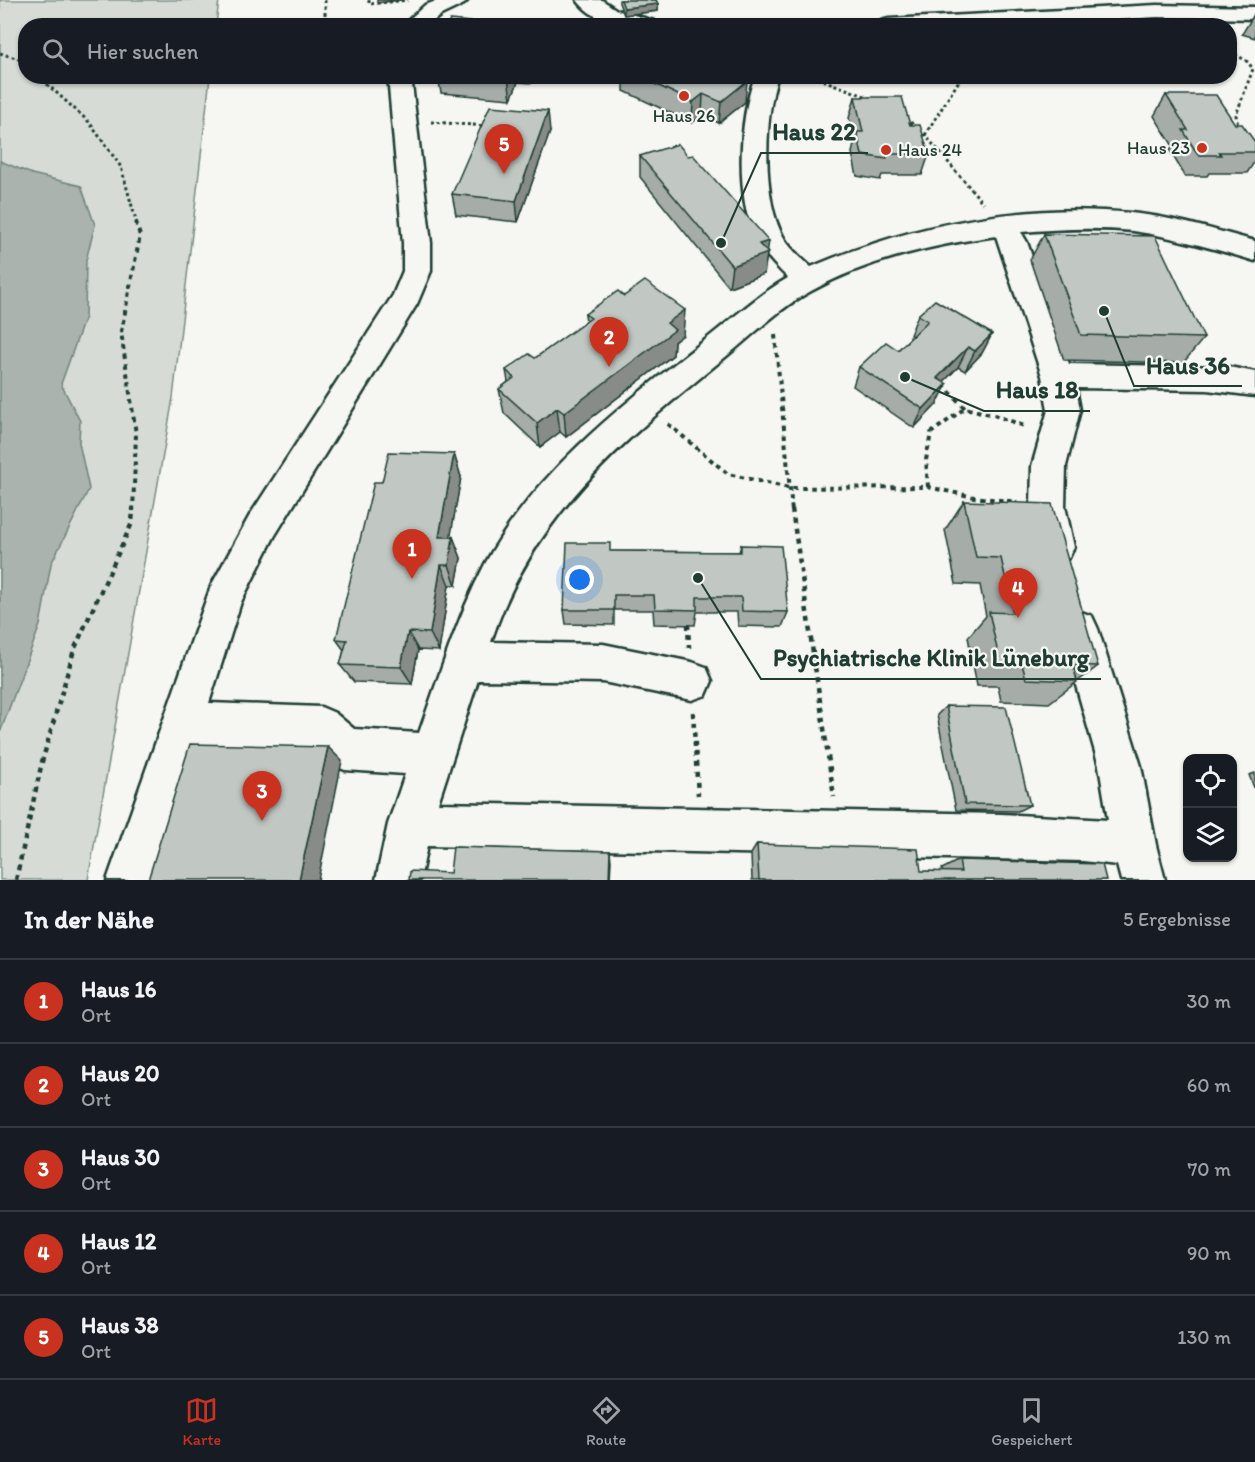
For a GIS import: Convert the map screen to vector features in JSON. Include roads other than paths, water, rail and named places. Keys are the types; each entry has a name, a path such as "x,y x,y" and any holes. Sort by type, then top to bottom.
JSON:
{"lane":[{"path":"423,18 433,10 457,0"},
{"path":"588,0 609,15 619,18"},
{"path":"1032,18 1157,11 1255,13"},
{"path":"129,880 224,598 262,526 407,297 417,271 417,243 400,84"},
{"path":"763,84 758,102 756,136 758,202 762,221 782,255 807,280"},
{"path":"398,880 410,824 431,755 477,626 499,574 536,515 558,487 646,405 772,304 807,280 883,251 948,235 1004,226 1106,220 1186,232 1255,250"},
{"path":"1004,226 1013,242 1058,376 1064,410 1049,466 1048,506 1067,589 1120,766 1138,862"},
{"path":"1058,376 1207,378 1255,384"},
{"path":"465,661 603,663 692,681"},
{"path":"183,723 321,727 345,748 431,755"},
{"path":"410,824 1083,839 1138,862"}],"place":[{"name":"Haus 26","path":"684,96"},
{"name":"Haus 23","path":"1202,148"},
{"name":"Haus 24","path":"886,150"},
{"name":"Haus 38","path":"504,174"},
{"name":"Haus 22","path":"721,243"},
{"name":"Haus 36","path":"1104,311"},
{"name":"Haus 20","path":"609,367"},
{"name":"Haus 18","path":"905,377"},
{"name":"Psychiatrische Klinik Lüneburg","path":"698,578"},
{"name":"Haus 16","path":"412,579"},
{"name":"Haus 12","path":"1018,618"},
{"name":"Haus 30","path":"262,821"}]}
